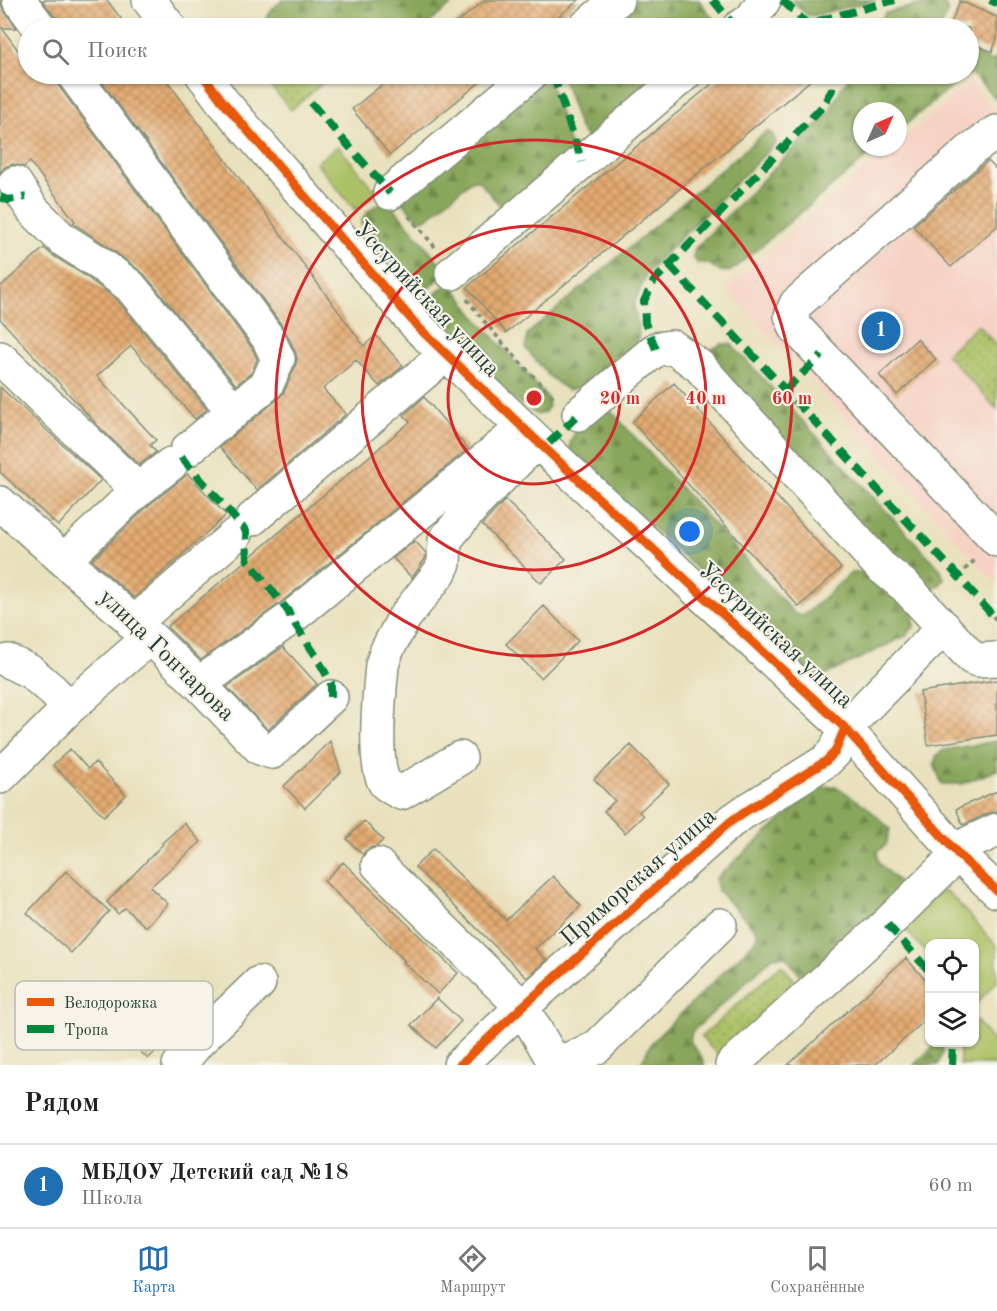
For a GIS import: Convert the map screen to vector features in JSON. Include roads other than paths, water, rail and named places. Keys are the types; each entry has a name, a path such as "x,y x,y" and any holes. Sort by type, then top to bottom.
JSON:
{"street":[{"path":"19,0 32,18"},
{"path":"149,0 162,18"},
{"path":"596,18 617,0"},
{"path":"752,18 764,0"},
{"path":"64,560 138,490 267,384 278,359 268,338 80,84"},
{"name":"Уссурийская улица","path":"210,84 412,319 446,354 845,728 958,855 997,891"},
{"path":"390,193 519,84"},
{"path":"452,273 673,84"},
{"path":"997,132 972,149 796,304 791,316 796,328 997,540"},
{"path":"15,183 33,210 62,239 130,286 234,412"},
{"path":"579,414 656,349 674,347 699,366 880,566 906,586 972,658 997,659"},
{"path":"0,777 244,527 446,354"},
{"path":"0,358 138,490"},
{"path":"199,684 464,494 530,434"},
{"path":"460,758 401,793 385,783 380,774 377,758 382,665 387,650 404,618 440,572 444,563 446,540 464,494"},
{"name":"улица Гончарова","path":"0,503 142,630 199,684 260,748 272,752 331,698"},
{"name":"Приморская улица","path":"460,1065 730,822 826,761 836,752 845,728 944,627"},
{"path":"8,661 31,672 69,708"},
{"path":"732,1065 887,924 972,841 997,830"},
{"path":"378,865 522,1008 555,1064 597,1047 720,925"},
{"path":"213,1027 259,983"},
{"path":"179,1065 192,1050"}],"place":[{"name":"МБДОУ Детский сад №18","path":"881,331"}]}
